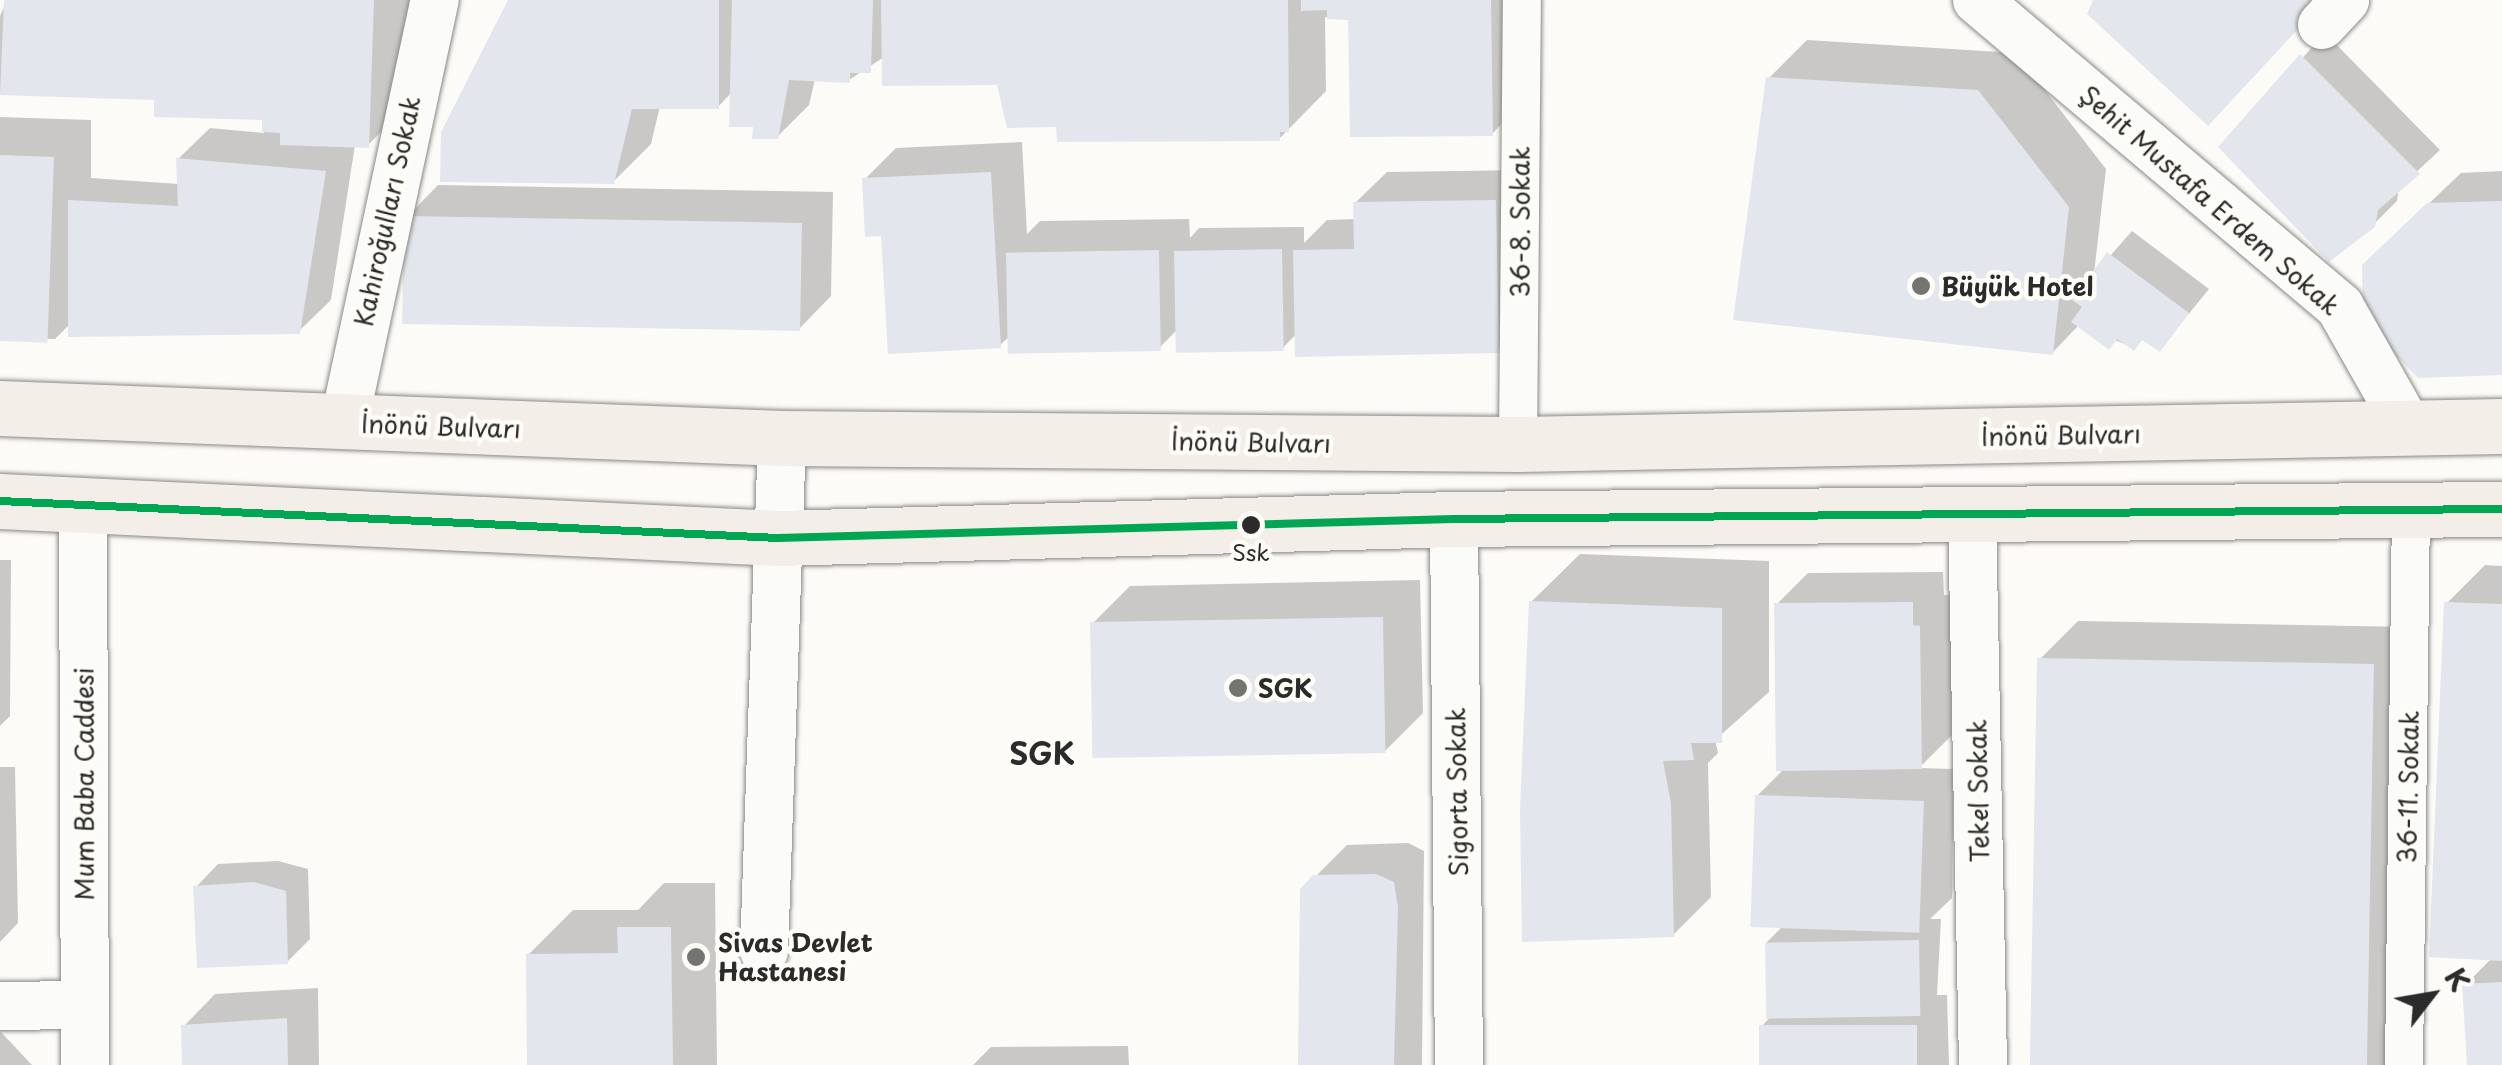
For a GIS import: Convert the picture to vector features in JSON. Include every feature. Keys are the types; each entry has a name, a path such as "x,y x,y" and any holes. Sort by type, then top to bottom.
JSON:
{"main road":[{"name":"İnönü Bulvarı","path":"0,408 782,438 1518,444 2502,426"},
{"path":"0,501 778,538 1454,519 2502,509"}],"street":[{"name":"Kahiroğulları Sokak","path":"344,423 381,226 434,0"},
{"name":"36-8. Sokak","path":"1518,444 1522,0"},
{"name":"Şehit Mustafa Erdem Sokak","path":"2006,10 2340,306 2409,429"},
{"path":"764,951 782,438"},
{"name":"Mum Baba Caddesi","path":"83,502 85,1065"},
{"name":"36-11. Sokak","path":"2404,1065 2412,510"},
{"name":"Tekel Sokak","path":"1972,516 1983,1065"},
{"name":"Sigorta Sokak","path":"1454,519 1459,1065"},
{"path":"0,1006 85,1005"}],"building":[{"path":"4,0 374,0 369,148 280,145 280,133 262,132 262,120 154,117 154,100 0,95"},
{"path":"508,0 719,0 719,109 632,109 614,184 440,182 441,132"},
{"path":"732,0 873,0 871,73 850,73 850,83 789,80 778,139 752,139 753,127 729,127"},
{"path":"881,0 1288,0 1289,132 1280,132 1280,141 1057,142 1056,127 1007,128 997,85 882,86"},
{"path":"1301,0 1491,0 1493,136 1350,137 1348,20 1327,19 1327,10 1301,11"},
{"path":"2093,0 2325,0 2208,126 2087,14"},
{"path":"2300,54 2420,174 2378,210 2375,227 2329,262 2218,147"},
{"path":"1766,77 1978,90 2069,207 2053,355 1733,320"},
{"path":"0,155 54,157 47,343 0,341"},
{"path":"176,158 326,171 300,334 68,337 68,200 178,206"},
{"path":"991,172 1001,348 888,354 881,236 865,237 862,178"},
{"path":"1496,200 1499,353 1295,357 1293,250 1354,249 1353,202"},
{"path":"2502,201 2502,375 2418,378 2363,321 2362,265 2427,203"},
{"path":"404,216 802,223 800,331 402,324"},
{"path":"1282,249 1284,351 1176,353 1174,251"},
{"path":"1159,250 1161,351 1008,354 1006,253"},
{"path":"2107,252 2189,313 2160,352 2142,340 2134,351 2117,339 2109,350 2071,322 2082,307 2072,300"},
{"path":"1529,601 1722,608 1722,743 1691,743 1694,760 1663,761 1671,803 1674,937 1522,942 1520,809"},
{"path":"1913,602 1913,625 1920,626 1922,769 1776,771 1774,603"},
{"path":"2444,602 2502,604 2502,961 2429,957"},
{"name":"SGK","path":"1383,617 1385,753 1092,758 1090,622"},
{"path":"2037,658 2374,664 2367,1065 2030,1065"},
{"path":"1755,795 1924,801 1919,933 1750,927"},
{"path":"1376,874 1394,882 1398,907 1394,1065 1298,1065 1300,889 1313,875"},
{"path":"254,882 286,891 288,964 197,968 193,886"},
{"path":"617,927 671,927 673,1065 527,1065 526,954 618,953"},
{"path":"1919,940 1920,1016 1766,1019 1765,943"},
{"path":"2502,982 2502,1065 2467,1065 2462,984"},
{"path":"287,1018 288,1065 182,1065 181,1025"},
{"path":"1759,1025 1917,1025 1917,1065 1759,1065"}],"transit line":[{"path":"0,501 778,538 1454,519 2502,509"}],"place":[{"name":"Büyük Hotel","path":"1921,286"},
{"name":"Ssk","path":"1251,525"},
{"name":"SGK","path":"1238,688"},
{"name":"Sivas Devlet Hastanesi","path":"696,957"}],"district":[{"name":"SGK","path":"1042,753"}]}
